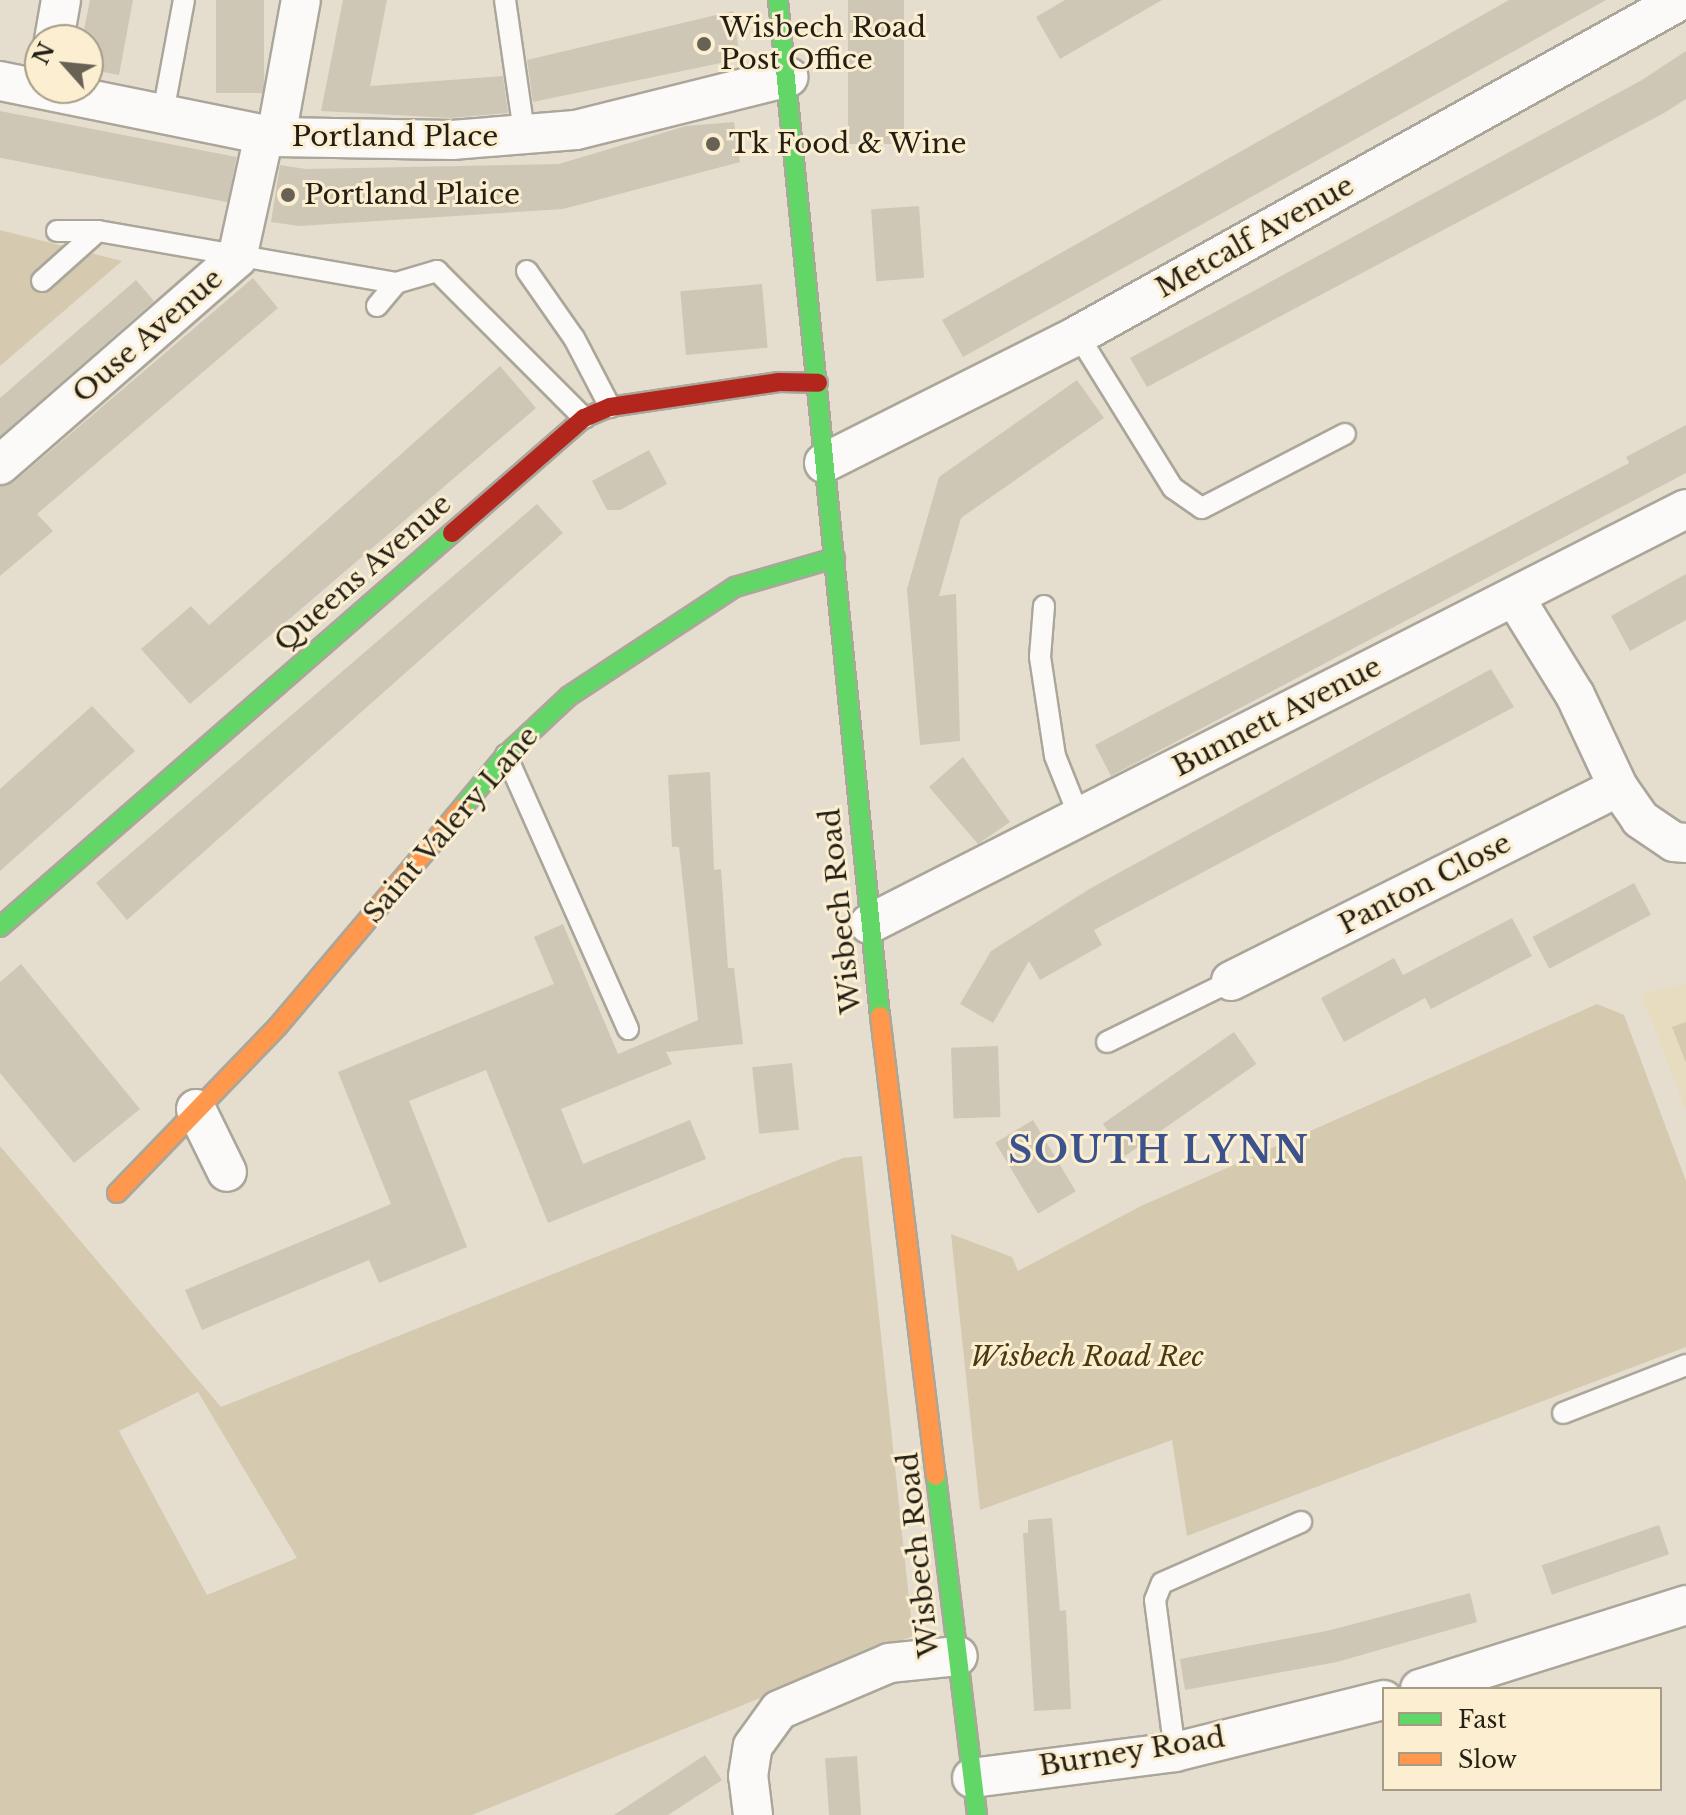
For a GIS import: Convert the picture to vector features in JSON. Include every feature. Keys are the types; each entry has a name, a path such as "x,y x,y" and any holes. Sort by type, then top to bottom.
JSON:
{"street":[{"path":"57,24 61,0"},
{"name":"Ouse Avenue","path":"0,465 237,258 270,136 301,0"},
{"name":"Wisbech Road","path":"778,0 788,77 869,924 977,1815"},
{"name":"Metcalf Avenue","path":"824,463 1078,335 1681,0"},
{"name":"Portland Place","path":"104,101 270,136 525,138 576,130 788,77"},
{"name":"Portland Place","path":"0,81 24,85"},
{"name":"Queens Avenue","path":"0,927 584,418 610,407 779,382 818,383"},
{"name":"Bunnett Avenue","path":"869,924 1686,509"},
{"name":"Saint Valery Lane","path":"117,1193 278,1026 506,755 569,696 735,587 835,558"},
{"path":"1515,598 1575,695 1618,787 1640,819 1674,842 1686,843"},
{"name":"Panton Close","path":"1231,981 1618,787"},
{"path":"196,1109 227,1172"},
{"path":"1426,1687 1686,1605"},
{"path":"753,1815 748,1776 753,1746 779,1710 889,1663 958,1656"},
{"name":"Burney Road","path":"972,1778 1175,1752 1382,1700"}],"lane":[{"path":"163,113 184,0"},
{"path":"505,0 525,138"},
{"path":"57,231 98,231 237,258 396,283 437,271 584,418"},
{"path":"42,281 98,231"},
{"path":"527,271 574,338 610,407"},
{"path":"377,306 396,283"},
{"path":"1078,335 1173,488 1202,508 1345,434"},
{"path":"1044,606 1040,657 1055,756 1079,816"},
{"path":"506,755 628,1029"},
{"path":"1107,1042 1231,981"},
{"path":"1563,1413 1686,1365"},
{"path":"1175,1752 1155,1600 1162,1583 1301,1522"}],"shaded area":[{"path":"1686,983 1686,1110 1641,994"}],"green space":[{"path":"0,230 122,261 0,366"},
{"name":"Wisbech Road Rec","path":"1597,1004 1624,1015 1686,1181 1686,1347 1187,1536 1172,1440 980,1510 951,1234 1012,1257 1018,1271 1141,1206"},
{"path":"1686,1022 1686,1063 1672,1027"},
{"path":"0,1146 221,1407 843,1158 862,1156 913,1636 472,1815 0,1815","holes":["198,1392 297,1558 207,1595 119,1431"]}],"building":[{"path":"90,0 133,0 119,75 104,72 104,24 85,24"},
{"path":"216,0 264,0 264,93 216,93"},
{"path":"343,0 387,0 370,86 503,76 508,113 451,118 321,111"},
{"path":"848,0 904,0 904,144 848,144"},
{"path":"1065,0 1162,0 1060,59 1036,17"},
{"path":"1509,0 1606,0 963,357 942,320"},
{"path":"733,11 740,59 533,102 527,60"},
{"path":"1686,51 1686,99 1664,113 1147,387 1130,358 1642,80"},
{"path":"0,111 237,157 228,202 0,158"},
{"path":"734,122 740,162 563,209 299,226 271,222 280,165 306,169 559,164 686,126"},
{"path":"919,206 924,278 876,281 871,209"},
{"path":"253,278 278,308 37,514 53,531 0,576 0,486 14,482"},
{"path":"136,280 154,301 0,436 0,398"},
{"path":"762,284 768,348 686,355 680,291"},
{"path":"500,366 536,408 190,704 141,649 191,606 209,625"},
{"path":"1077,380 1104,418 961,518 939,596 956,594 960,741 920,745 907,589 939,477"},
{"path":"1686,425 1686,473 1111,776 1095,745 1629,463 1626,457"},
{"path":"649,450 667,484 620,510 607,510 592,481"},
{"path":"537,504 563,533 127,920 96,883"},
{"path":"1686,574 1686,620 1630,651 1611,616"},
{"path":"1491,669 1514,707 1094,930 1102,945 1040,980 1029,961 993,1023 960,1004 991,951 1091,888"},
{"path":"92,706 135,751 0,871 0,789"},
{"path":"963,757 1010,822 978,844 929,787"},
{"path":"710,772 714,870 721,869 728,968 734,968 743,1044 666,1052 672,1064 561,1109 583,1164 690,1120 706,1159 548,1223 486,1070 409,1101 467,1247 379,1283 369,1260 202,1330 185,1290 391,1204 338,1072 554,984 534,937 563,924 618,1054 698,1020 679,847 672,847 668,775"},
{"path":"1634,883 1651,915 1549,969 1532,937"},
{"path":"1512,918 1532,956 1431,1009 1425,998 1344,1042 1321,998 1394,958 1403,975"},
{"path":"21,964 140,1109 74,1163 0,1073 0,982"},
{"path":"1234,1032 1256,1064 1125,1156 1103,1124"},
{"path":"998,1046 1000,1117 954,1119 951,1048"},
{"path":"792,1063 799,1130 759,1134 752,1067"},
{"path":"1033,1120 1076,1191 1038,1214 995,1143"},
{"path":"1052,1518 1060,1611 1066,1610 1071,1709 1034,1711 1023,1533 1028,1533 1028,1520"},
{"path":"1659,1525 1669,1554 1552,1595 1542,1565"},
{"path":"1470,1593 1477,1622 1337,1662 1185,1690 1180,1659 1331,1630"},
{"path":"705,1755 722,1780 668,1815 614,1815"},
{"path":"857,1756 861,1815 829,1815 825,1758"}],"traffic: fast":[{"path":"778,0 880,1016"},
{"path":"0,927 452,533"},
{"path":"462,808 506,755 569,696 735,587 835,558"},
{"path":"936,1476 977,1815"}],"traffic: slow":[{"path":"117,1193 278,1026 462,808"},
{"path":"880,1016 936,1476"}],"traffic: jam":[{"path":"452,533 584,418 610,407 779,382 818,383"}],"place":[{"name":"Wisbech Road Post Office","path":"704,44"},
{"name":"Tk Food & Wine","path":"713,144"},
{"name":"Portland Plaice","path":"288,195"}],"district":[{"name":"SOUTH LYNN","path":"1159,1151"}]}
